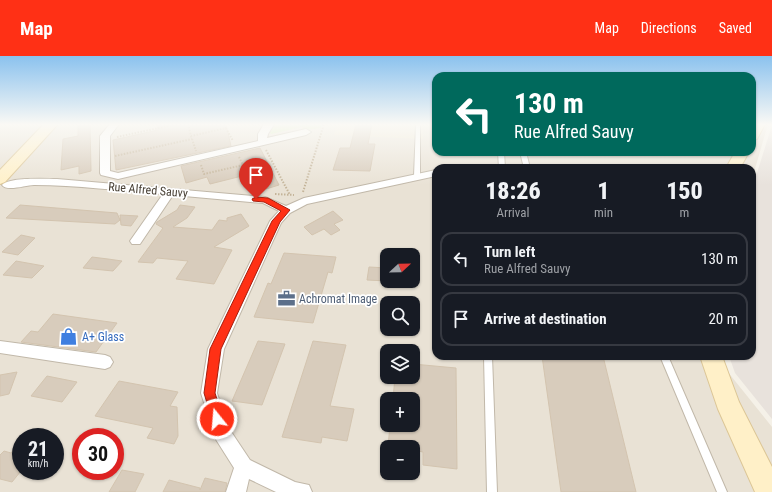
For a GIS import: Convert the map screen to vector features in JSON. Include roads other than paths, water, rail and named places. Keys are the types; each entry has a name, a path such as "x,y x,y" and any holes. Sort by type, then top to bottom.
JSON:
{"main road":[{"path":"2,183 35,144"},
{"path":"712,360 725,396 742,436 770,492"}],"street":[{"path":"105,144 106,173 118,176 252,144"},
{"path":"302,492 294,491 244,466 222,432 209,393 216,349 276,221 286,210 304,201 417,176 432,174"},
{"name":"Rue Alfred Sauvy","path":"2,183 57,182 265,200 286,210"},
{"path":"136,241 170,192"},
{"path":"0,347 105,362"},
{"path":"236,492 244,466"}],"lane":[{"path":"417,176 418,144"},
{"path":"488,360 492,492"},
{"path":"666,360 722,492"}],"place":[{"name":"Achromat Image","path":"286,299"},
{"name":"A+ Glass","path":"69,337"}]}
